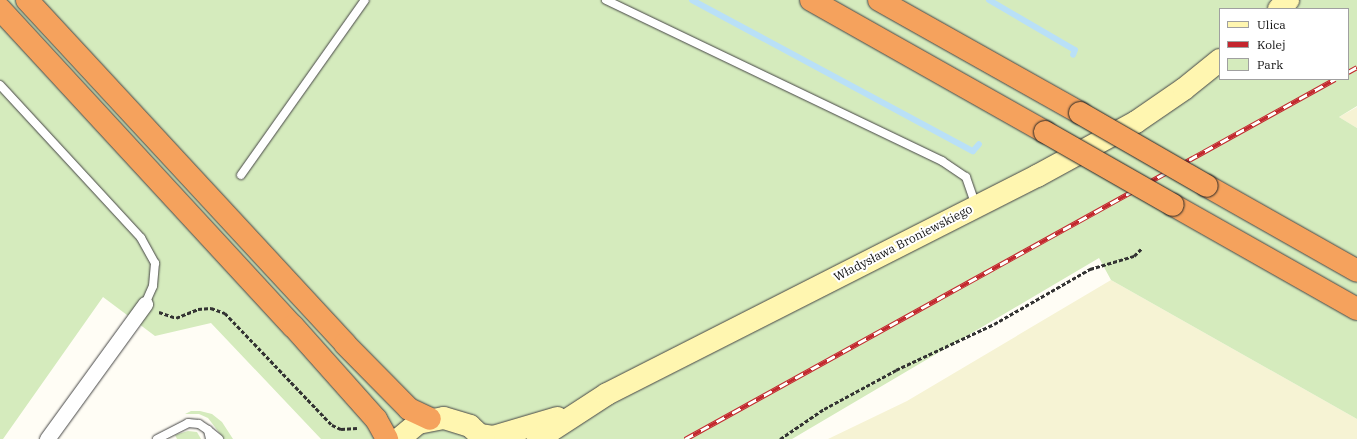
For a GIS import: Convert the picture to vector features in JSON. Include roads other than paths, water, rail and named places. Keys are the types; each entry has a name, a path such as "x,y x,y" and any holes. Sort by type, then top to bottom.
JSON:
{"highway":[{"path":"27,0 351,350 409,409 430,419"},
{"path":"811,0 1357,309"},
{"path":"880,0 1357,271"},
{"path":"0,9 313,348 376,419 387,439"}],"main road":[{"path":"1280,8 1288,0"},
{"name":"Władysława Broniewskiego","path":"538,439 577,411 1136,122 1184,89 1219,61"},
{"name":"Władysława Broniewskiego","path":"399,439 418,423 430,419 458,420 483,437 493,436 577,411"}],"street":[{"path":"47,439 145,304"}],"lane":[{"path":"241,175 365,0"},
{"path":"606,0 942,161 966,177 976,206"},
{"path":"0,85 141,238 155,263 153,286 145,304"},
{"path":"157,439 188,423 199,424 219,439"},
{"path":"208,430 210,439"}],"waterway":[{"path":"692,0 973,151 979,144"},
{"path":"989,0 1075,50 1073,55"}],"railway":[{"path":"1349,71 1357,67"},
{"path":"685,439 1333,80"}]}
